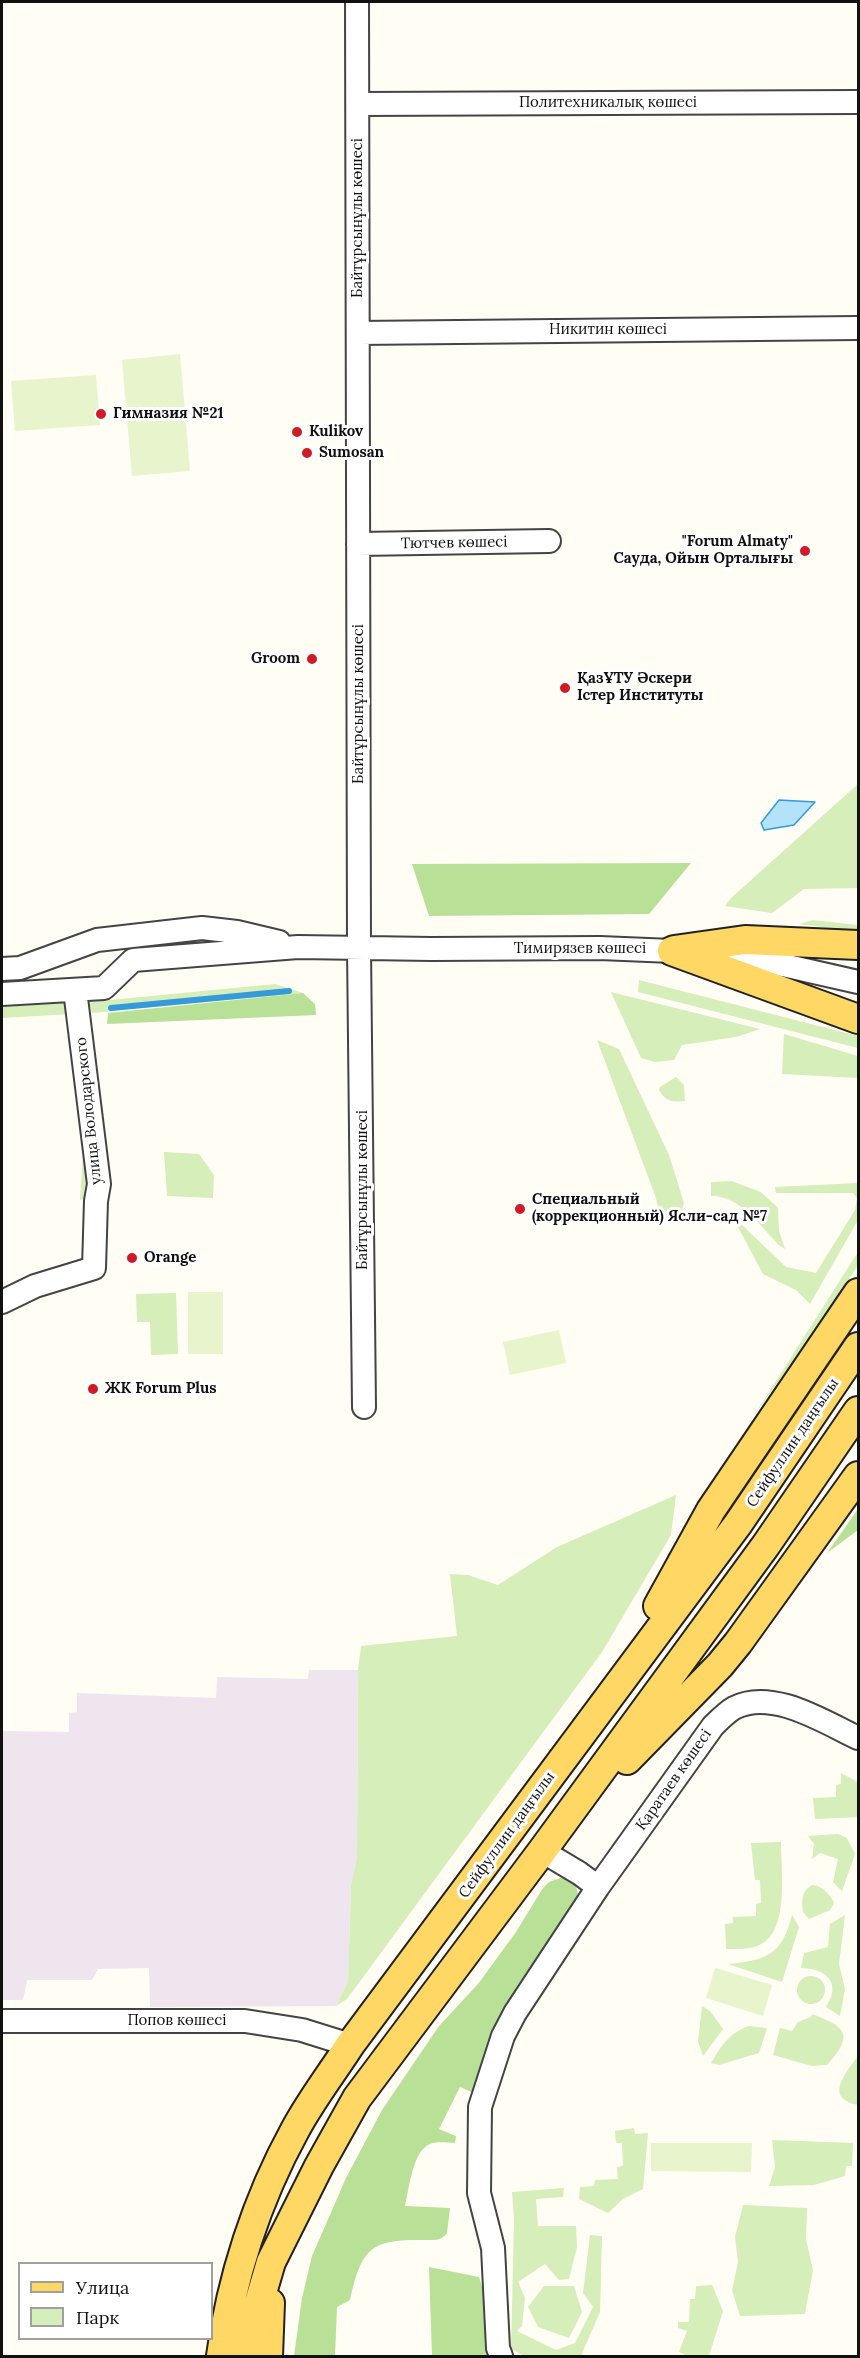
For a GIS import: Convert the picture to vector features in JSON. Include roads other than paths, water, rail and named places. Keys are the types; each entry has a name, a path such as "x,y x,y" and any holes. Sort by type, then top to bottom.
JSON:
{"main road":[{"path":"672,951 746,940 858,945"},
{"path":"672,951 858,1019"},
{"path":"609,1696 711,1510 858,1293"},
{"name":"Сейфуллин даңғылы","path":"216,2356 223,2343 241,2260 273,2174 296,2128 350,2045 738,1524 858,1347"},
{"path":"246,2356 249,2337 271,2262 319,2166 357,2098 766,1545 858,1411"},
{"path":"550,1840 726,1658 858,1476"},
{"path":"268,2356 271,2262"}],"street":[{"name":"Байтұрсынұлы көшесі","path":"357,2 359,948 364,1407"},
{"name":"Политехникалық көшесі","path":"358,104 858,102"},
{"name":"Никитин көшесі","path":"358,333 858,328"},
{"name":"Тютчев көшесі","path":"358,544 549,542"},
{"name":"Тимирязев көшесі","path":"11,968 97,940 202,928 237,932 298,947"},
{"name":"Тимирязев көшесі","path":"2,994 104,988 133,960 298,947 600,948 672,951 783,965 858,982"},
{"name":"улица Володарского","path":"2,1302 35,1286 94,1268 96,1201 99,1184 75,990"},
{"name":"Қаратаев көшесі","path":"501,2356 498,2348 493,2248 479,2193 480,2108 503,2036 514,2013 598,1887 713,1726 734,1708 758,1700 786,1705 858,1738"},
{"path":"550,1840 579,1873 598,1887"},
{"name":"Попов көшесі","path":"2,2021 245,2021 302,2030 350,2045"}],"water":[{"path":"779,800 815,802 794,825 764,830 761,823"}],"waterway":[{"path":"111,1008 289,991"}],"place":[{"name":"Гимназия №21","path":"101,414"},
{"name":"Kulikov","path":"297,432"},
{"name":"Sumosan","path":"307,453"},
{"name":"\"Forum Almaty\" Сауда, Ойын Орталығы","path":"805,551"},
{"name":"Groom","path":"312,659"},
{"name":"ҚазҰТУ Әскери Істер Институты","path":"565,688"},
{"name":"Специальный (коррекционный) Ясли-сад №7","path":"520,1209"},
{"name":"Orange","path":"132,1258"},
{"name":"ЖК Forum Plus","path":"93,1389"}]}
